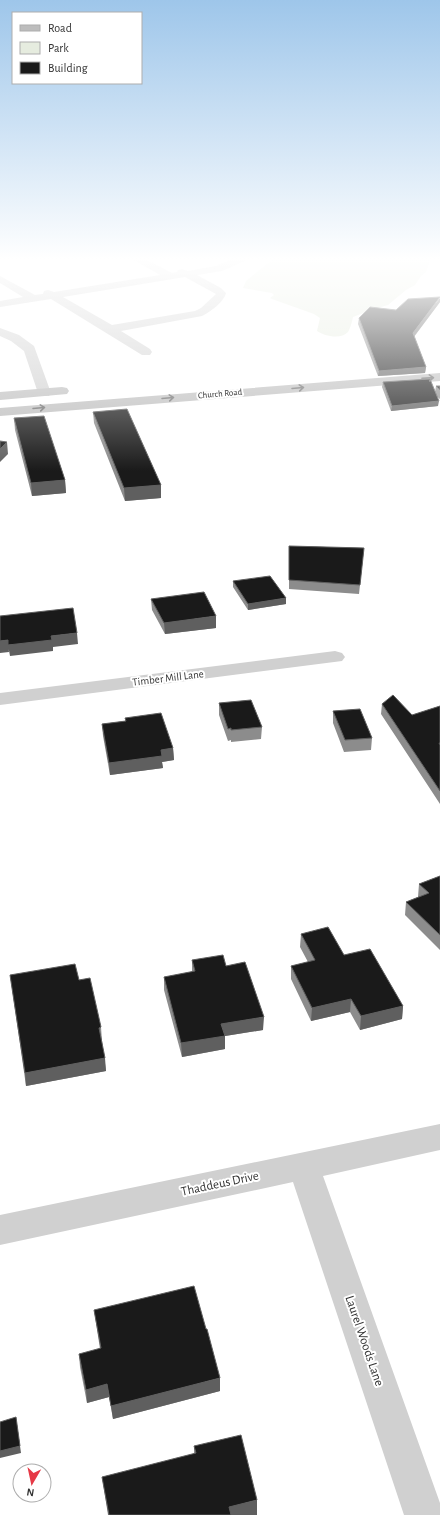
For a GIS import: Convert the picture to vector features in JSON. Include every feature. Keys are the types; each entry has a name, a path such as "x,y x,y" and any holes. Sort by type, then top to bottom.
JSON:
{"main road":[{"path":"346,372 440,365"},
{"name":"Church Road","path":"0,412 440,377"},
{"path":"0,396 74,391"}],"street":[{"path":"111,330 146,352"},
{"path":"0,332 15,338 30,349 44,393"},
{"path":"0,340 15,338"},
{"name":"Timber Mill Lane","path":"0,699 335,657"},
{"name":"Thaddeus Drive","path":"0,1230 304,1167 440,1137"},
{"name":"Laurel Woods Lane","path":"304,1167 424,1515"}],"green space":[{"path":"317,330 349,330 345,334 337,337 328,336 317,331"}],"building":[{"path":"363,330 415,330 413,333 426,367 379,371"},
{"path":"430,379 439,401 392,406 383,382"},
{"path":"127,409 161,485 124,488 93,412"},
{"path":"44,416 65,480 31,483 14,418"},
{"path":"0,441 7,442 0,449"},
{"path":"289,546 364,548 360,585 289,580"},
{"path":"270,576 286,598 248,604 233,581"},
{"path":"204,592 216,616 164,623 151,599"},
{"path":"73,608 77,633 51,636 52,640 8,645 8,640 0,641 0,616"},
{"path":"393,695 412,715 440,706 440,791 382,704"},
{"path":"251,700 262,727 228,729 219,703"},
{"path":"360,709 372,738 345,740 333,711"},
{"path":"161,713 173,748 161,750 162,756 109,763 102,724 126,721 125,718"},
{"path":"440,876 440,935 406,902 429,893 419,884"},
{"path":"328,927 344,955 370,949 403,1006 361,1016 351,999 312,1008 291,966 315,960 301,934"},
{"path":"223,955 226,966 245,962 264,1017 221,1024 225,1036 181,1043 164,977 195,971 192,960"},
{"path":"75,964 79,980 90,978 101,1027 99,1028 105,1058 25,1073 10,975"},
{"path":"194,1286 220,1378 111,1406 107,1384 86,1390 79,1354 101,1348 94,1310"},
{"path":"16,1417 20,1446 0,1451 0,1422"},
{"path":"241,1435 257,1500 229,1507 231,1515 109,1515 102,1477 196,1453 194,1446"}]}
